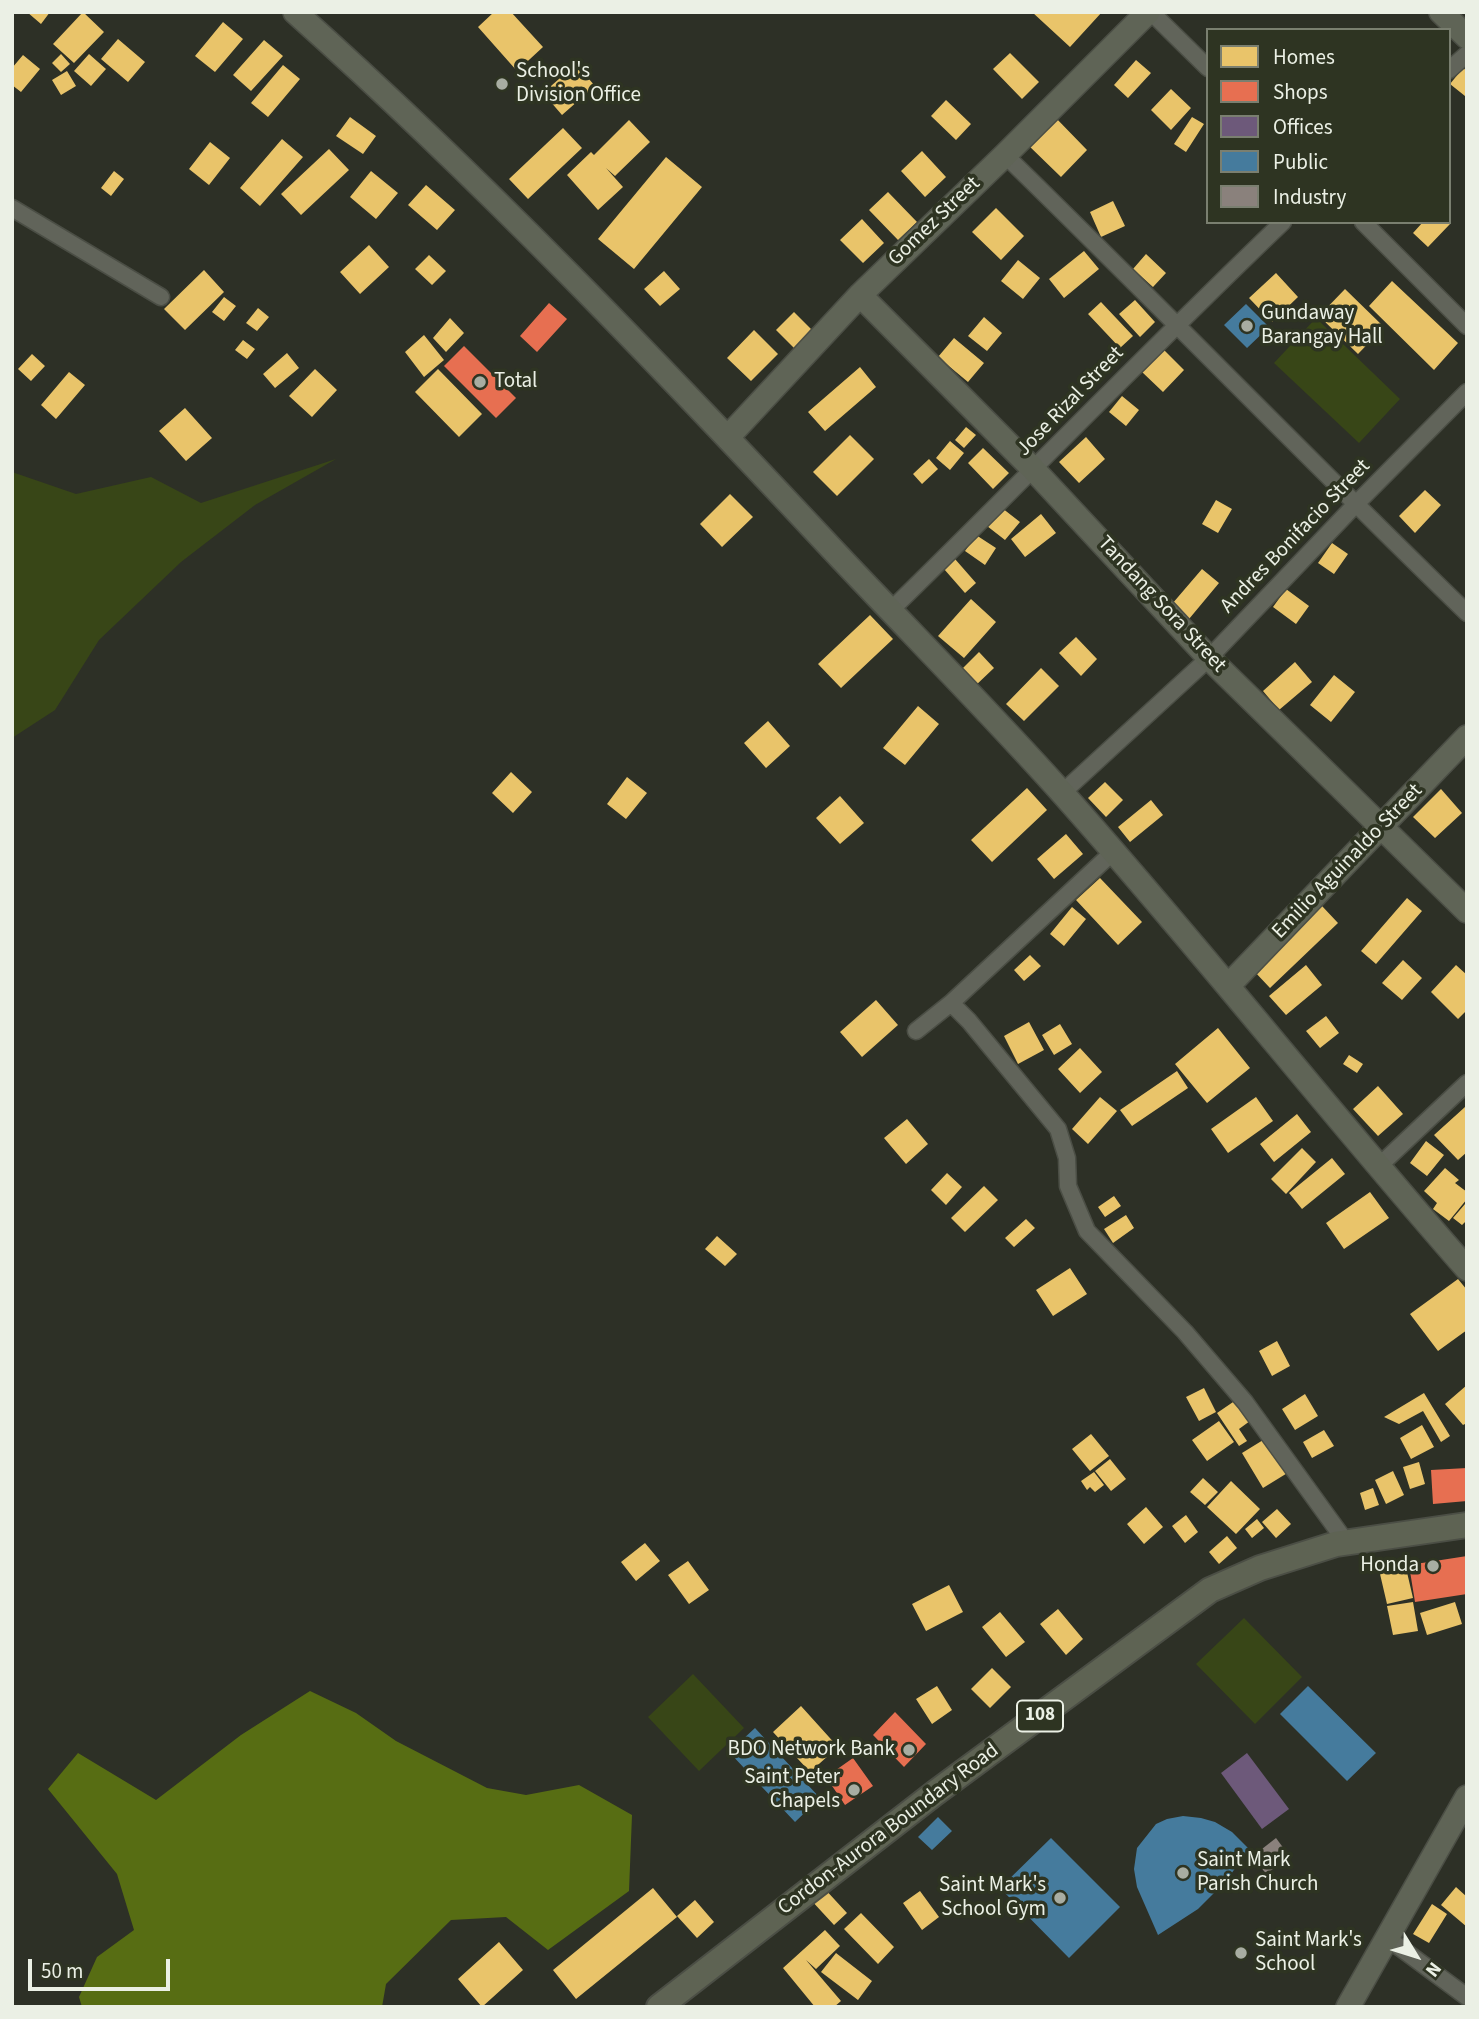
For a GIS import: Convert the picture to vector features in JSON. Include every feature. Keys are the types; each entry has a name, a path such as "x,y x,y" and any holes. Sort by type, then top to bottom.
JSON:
{"main road":[{"name":"Cordon-Aurora Boundary Road","path":"659,2007 935,1793 1210,1590 1260,1567 1346,1542 1467,1525"}],"street":[{"path":"295,12 350,61 615,320 1062,793 1467,1269"},
{"path":"1150,12 1206,66"},
{"name":"Gomez Street","path":"727,437 860,295 1150,12"},
{"path":"1441,12 1467,37"},
{"path":"1451,68 1467,54"},
{"path":"1005,155 1177,323 1355,505 1467,613"},
{"path":"12,208 161,298"},
{"name":"Jose Rizal Street","path":"890,611 1034,470 1177,323 1281,224"},
{"path":"1365,224 1467,326"},
{"name":"Tandang Sora Street","path":"860,295 1034,470 1209,658 1467,911"},
{"name":"Andres Bonifacio Street","path":"1062,793 1209,658 1467,392"},
{"name":"Emilio Aguinaldo Street","path":"1228,986 1467,737"},
{"path":"916,1031 951,1003 1113,852"},
{"path":"951,1003 1058,1129 1067,1158 1068,1185 1087,1231 1185,1332 1245,1402 1346,1542"},
{"path":"1378,1167 1467,1083"},
{"path":"1348,2007 1467,1797"},
{"path":"1387,1938 1467,1997"}],"green space":[{"path":"1316,318 1400,399 1359,443 1274,363"},
{"path":"336,459 255,505 181,562 99,640 55,710 12,738 12,472 76,494 151,477 201,503"},
{"path":"1244,1618 1302,1677 1255,1724 1196,1664"},
{"path":"693,1674 744,1728 699,1771 648,1717"},
{"path":"310,1691 356,1713 396,1741 487,1788 526,1795 579,1785 632,1815 629,1891 548,1950 506,1917 451,1920 386,1984 382,2007 82,2007 79,1997 97,1957 134,1930 117,1874 48,1789 78,1753 156,1800 241,1735"}],"building: Homes":[{"path":"27,12 50,12 41,24"},
{"path":"83,12 104,32 74,63 53,44"},
{"path":"494,12 511,12 543,47 517,71 478,27"},
{"path":"1032,12 1102,12 1070,47"},
{"path":"223,22 243,39 215,72 195,56"},
{"path":"118,39 145,62 128,82 101,59"},
{"path":"264,40 283,56 251,91 233,75"},
{"path":"1010,53 1039,82 1022,99 993,69"},
{"path":"61,54 70,64 61,72 52,63"},
{"path":"89,54 106,69 91,86 74,71"},
{"path":"23,55 40,69 21,92 12,85 12,68"},
{"path":"1136,60 1151,73 1128,98 1114,85"},
{"path":"576,64 595,86 562,115 543,93"},
{"path":"283,65 300,79 268,117 251,103"},
{"path":"1463,68 1467,71 1465,96 1451,83"},
{"path":"67,71 76,86 61,95 52,80"},
{"path":"1171,89 1191,108 1171,130 1151,110"},
{"path":"946,100 971,124 956,140 931,116"},
{"path":"1054,116 1087,150 1061,177 1026,143"},
{"path":"350,117 376,136 363,154 336,136"},
{"path":"1192,117 1204,124 1186,152 1174,144"},
{"path":"629,120 650,142 615,176 606,168 623,187 598,210 567,175 591,152 594,155"},
{"path":"563,128 582,148 528,199 509,179"},
{"path":"282,139 303,157 260,206 240,188"},
{"path":"210,142 230,158 209,185 189,169"},
{"path":"329,149 349,170 301,215 281,194"},
{"path":"922,151 946,177 925,197 901,171"},
{"path":"666,157 702,187 634,269 598,239"},
{"path":"114,171 124,179 111,196 101,188"},
{"path":"371,171 398,193 376,219 350,197"},
{"path":"426,185 455,210 437,230 408,205"},
{"path":"888,192 917,222 898,240 869,210"},
{"path":"1113,201 1125,226 1101,237 1090,212"},
{"path":"996,208 1024,236 1001,260 972,232"},
{"path":"862,219 884,243 863,263 840,240"},
{"path":"1421,224 1450,224 1428,247 1413,233"},
{"path":"369,245 389,267 360,294 340,272"},
{"path":"1084,251 1099,269 1064,298 1049,279"},
{"path":"1146,254 1166,273 1153,287 1133,269"},
{"path":"429,255 446,271 432,285 415,269"},
{"path":"1018,260 1040,278 1023,299 1001,281"},
{"path":"204,270 224,292 185,330 164,309"},
{"path":"664,271 680,289 660,306 644,289"},
{"path":"1276,273 1298,297 1272,322 1249,298"},
{"path":"1392,281 1458,343 1434,370 1369,306"},
{"path":"1345,289 1384,327 1358,354 1319,316"},
{"path":"224,297 236,306 224,321 212,312"},
{"path":"1135,300 1155,322 1140,337 1119,314"},
{"path":"1101,302 1133,336 1120,348 1088,314"},
{"path":"258,308 269,317 257,331 246,323"},
{"path":"794,312 812,330 794,348 776,330"},
{"path":"984,317 1002,333 987,351 968,336"},
{"path":"450,318 464,333 446,352 433,338"},
{"path":"754,330 778,354 751,381 727,358"},
{"path":"424,335 444,360 424,377 405,352"},
{"path":"954,338 984,363 968,382 938,357"},
{"path":"243,340 255,349 247,359 235,350"},
{"path":"1164,350 1184,370 1163,392 1142,372"},
{"path":"287,353 299,368 275,388 263,374"},
{"path":"32,354 45,366 31,381 18,369"},
{"path":"860,367 876,387 825,431 808,412"},
{"path":"315,369 337,390 312,417 289,396"},
{"path":"438,369 482,414 459,437 415,392"},
{"path":"69,372 85,385 56,419 41,405"},
{"path":"1122,396 1139,410 1126,426 1109,412"},
{"path":"185,408 212,438 186,461 159,431"},
{"path":"966,427 976,435 964,448 955,440"},
{"path":"850,435 874,459 837,496 813,472"},
{"path":"1086,437 1105,459 1079,483 1059,462"},
{"path":"950,441 964,453 950,470 936,458"},
{"path":"983,448 1009,473 993,489 968,463"},
{"path":"929,459 938,469 922,484 913,474"},
{"path":"1425,490 1441,505 1415,533 1399,516"},
{"path":"730,494 753,517 722,547 700,524"},
{"path":"1216,500 1232,509 1218,533 1202,524"},
{"path":"1002,508 1020,522 1005,540 987,526"},
{"path":"1041,514 1056,533 1025,557 1011,539"},
{"path":"976,535 996,548 985,565 965,551"},
{"path":"1332,543 1348,554 1334,574 1318,563"},
{"path":"955,559 976,583 965,593 944,569"},
{"path":"1202,569 1219,583 1189,619 1172,604"},
{"path":"1286,589 1309,606 1296,624 1273,607"},
{"path":"971,599 996,622 964,658 938,636"},
{"path":"870,615 893,639 841,688 818,664"},
{"path":"1076,637 1097,659 1081,676 1059,653"},
{"path":"979,652 994,668 974,687 959,672"},
{"path":"1295,662 1312,682 1279,710 1263,691"},
{"path":"1041,668 1059,686 1024,721 1006,704"},
{"path":"1334,675 1355,692 1331,722 1310,705"},
{"path":"918,706 939,724 905,765 883,748"},
{"path":"768,721 790,746 766,768 744,743"},
{"path":"511,772 532,792 513,813 492,793"},
{"path":"627,777 647,793 626,819 607,804"},
{"path":"1105,782 1123,800 1106,817 1088,798"},
{"path":"1027,788 1047,810 992,862 971,840"},
{"path":"1441,789 1462,813 1435,838 1413,817"},
{"path":"840,796 864,823 840,844 816,818"},
{"path":"1151,800 1163,815 1130,842 1118,827"},
{"path":"1066,834 1083,854 1054,879 1037,859"},
{"path":"1100,878 1142,922 1118,945 1076,900"},
{"path":"1407,898 1422,911 1376,964 1361,951"},
{"path":"1322,906 1338,923 1270,988 1254,971"},
{"path":"1072,907 1086,919 1064,946 1050,934"},
{"path":"1030,955 1041,966 1024,981 1014,970"},
{"path":"1403,960 1422,978 1402,1000 1382,983"},
{"path":"1306,965 1322,985 1286,1015 1269,996"},
{"path":"1456,965 1467,975 1467,1010 1458,1019 1431,992"},
{"path":"876,1000 898,1025 862,1057 840,1032"},
{"path":"1326,1016 1339,1033 1320,1048 1306,1031"},
{"path":"1029,1022 1044,1050 1018,1064 1004,1036"},
{"path":"1060,1024 1072,1044 1054,1055 1042,1035"},
{"path":"1218,1028 1250,1068 1207,1103 1175,1064"},
{"path":"1080,1048 1102,1072 1080,1093 1058,1069"},
{"path":"1349,1055 1363,1064 1357,1073 1343,1064"},
{"path":"1177,1071 1188,1088 1132,1126 1120,1110"},
{"path":"1378,1086 1403,1114 1378,1136 1353,1109"},
{"path":"1100,1097 1117,1111 1088,1144 1072,1129"},
{"path":"1256,1097 1273,1121 1228,1153 1211,1129"},
{"path":"1465,1107 1467,1152 1458,1160 1434,1135"},
{"path":"1297,1114 1311,1132 1274,1162 1260,1144"},
{"path":"907,1119 928,1144 906,1164 884,1138"},
{"path":"1426,1141 1444,1155 1427,1176 1410,1163"},
{"path":"1302,1148 1316,1162 1286,1194 1271,1179"},
{"path":"1332,1158 1345,1174 1302,1209 1289,1193"},
{"path":"1445,1168 1459,1180 1455,1183 1467,1192 1467,1199 1449,1221 1433,1209 1437,1203 1424,1191"},
{"path":"947,1173 962,1187 946,1205 931,1190"},
{"path":"984,1186 998,1200 965,1232 951,1218"},
{"path":"1370,1192 1389,1218 1344,1249 1326,1223"},
{"path":"1114,1196 1121,1206 1105,1217 1098,1207"},
{"path":"1465,1204 1467,1220 1462,1225 1453,1218"},
{"path":"1126,1215 1134,1228 1113,1243 1104,1229"},
{"path":"1026,1219 1035,1228 1014,1247 1005,1238"},
{"path":"717,1236 737,1254 725,1266 705,1249"},
{"path":"1070,1268 1087,1294 1053,1316 1036,1290"},
{"path":"1458,1279 1467,1290 1467,1330 1438,1351 1410,1314"},
{"path":"1277,1341 1290,1366 1272,1376 1259,1351"},
{"path":"1467,1385 1467,1423 1463,1425 1445,1404"},
{"path":"1204,1388 1216,1412 1199,1421 1186,1397"},
{"path":"1424,1393 1450,1436 1441,1442 1423,1411 1399,1424 1384,1417"},
{"path":"1305,1394 1318,1416 1295,1430 1282,1409"},
{"path":"1236,1400 1250,1421 1239,1429 1247,1441 1239,1446 1217,1413"},
{"path":"1219,1421 1234,1442 1207,1461 1192,1440"},
{"path":"1422,1425 1434,1447 1411,1459 1400,1438"},
{"path":"1324,1430 1334,1446 1312,1458 1303,1442"},
{"path":"1091,1434 1109,1456 1090,1471 1072,1449"},
{"path":"1268,1437 1289,1472 1263,1488 1242,1453"},
{"path":"1110,1459 1126,1479 1111,1491 1095,1471"},
{"path":"1419,1462 1425,1484 1410,1489 1403,1467"},
{"path":"1393,1471 1404,1495 1386,1504 1375,1480"},
{"path":"1094,1472 1104,1485 1095,1492 1090,1487 1087,1490 1081,1481"},
{"path":"1203,1478 1218,1492 1205,1505 1190,1492"},
{"path":"1231,1481 1260,1509 1236,1534 1207,1507"},
{"path":"1373,1488 1379,1505 1365,1510 1360,1493"},
{"path":"1146,1507 1163,1527 1144,1544 1127,1524"},
{"path":"1277,1509 1291,1524 1276,1538 1262,1522"},
{"path":"1186,1515 1198,1532 1185,1543 1172,1526"},
{"path":"1257,1519 1264,1528 1252,1538 1245,1529"},
{"path":"1227,1536 1237,1548 1219,1564 1209,1552"},
{"path":"645,1543 660,1561 636,1581 621,1562"},
{"path":"688,1561 709,1590 689,1604 668,1575"},
{"path":"1406,1568 1413,1598 1387,1604 1380,1574"},
{"path":"949,1585 963,1612 926,1631 912,1604"},
{"path":"1413,1602 1418,1631 1393,1635 1387,1606"},
{"path":"1455,1602 1462,1624 1427,1635 1420,1613"},
{"path":"1058,1609 1083,1639 1066,1655 1040,1624"},
{"path":"1000,1612 1025,1642 1006,1657 982,1627"},
{"path":"992,1668 1011,1687 990,1708 971,1689"},
{"path":"937,1686 952,1710 932,1724 916,1699"},
{"path":"801,1706 838,1747 810,1772 773,1732"},
{"path":"823,1887 847,1913 834,1925 810,1899"},
{"path":"1456,1887 1467,1897 1467,1927 1441,1905"},
{"path":"653,1888 677,1917 576,1999 553,1970"},
{"path":"920,1891 939,1917 922,1930 903,1903"},
{"path":"695,1900 714,1922 697,1938 677,1916"},
{"path":"1432,1904 1447,1914 1429,1943 1413,1934"},
{"path":"861,1913 894,1947 878,1964 844,1929"},
{"path":"825,1930 840,1946 816,1969 806,1960 841,2001 834,2007 815,2007 783,1968"},
{"path":"499,1942 523,1970 482,2007 458,1979"},
{"path":"836,1953 872,1981 858,2000 821,1972"}],"building: Shops":[{"name":"Total","path":"549,303 567,319 537,352 520,336"},
{"name":"Total","path":"464,346 516,398 496,418 444,366"},
{"path":"1467,1468 1467,1501 1433,1504 1431,1470"},
{"path":"1467,1556 1467,1594 1415,1602 1409,1565"},
{"path":"895,1712 926,1744 904,1767 873,1735"},
{"path":"853,1758 873,1786 845,1805 826,1777"}],"building: Offices":[{"path":"1247,1753 1289,1809 1262,1829 1221,1773"}],"building: Public":[{"name":"Gundaway Barangay Hall","path":"1246,304 1269,327 1247,348 1224,325"},
{"path":"1308,1686 1376,1753 1347,1781 1280,1714"},
{"path":"755,1728 820,1798 795,1822 729,1752"},
{"name":"Saint Mark Parish Church","path":"1183,1816 1215,1822 1232,1832 1249,1849 1226,1881 1198,1909 1158,1935 1137,1887 1134,1869 1137,1848 1156,1824"},
{"path":"938,1817 952,1831 932,1850 918,1837"},
{"name":"Saint Mark's School Gym","path":"1051,1838 1120,1907 1069,1958 1000,1888"}],"building: Industry":[{"path":"1276,1838 1290,1857 1266,1874 1253,1856"}],"place":[{"name":"School's Division Office","path":"502,84"},
{"name":"Gundaway Barangay Hall","path":"1247,326"},
{"name":"Total","path":"480,382"},
{"name":"Honda","path":"1433,1566"},
{"name":"BDO Network Bank","path":"909,1750"},
{"name":"Saint Peter Chapels","path":"854,1790"},
{"name":"Saint Mark Parish Church","path":"1183,1873"},
{"name":"Saint Mark's School Gym","path":"1060,1898"},
{"name":"Saint Mark's School","path":"1241,1953"}]}
